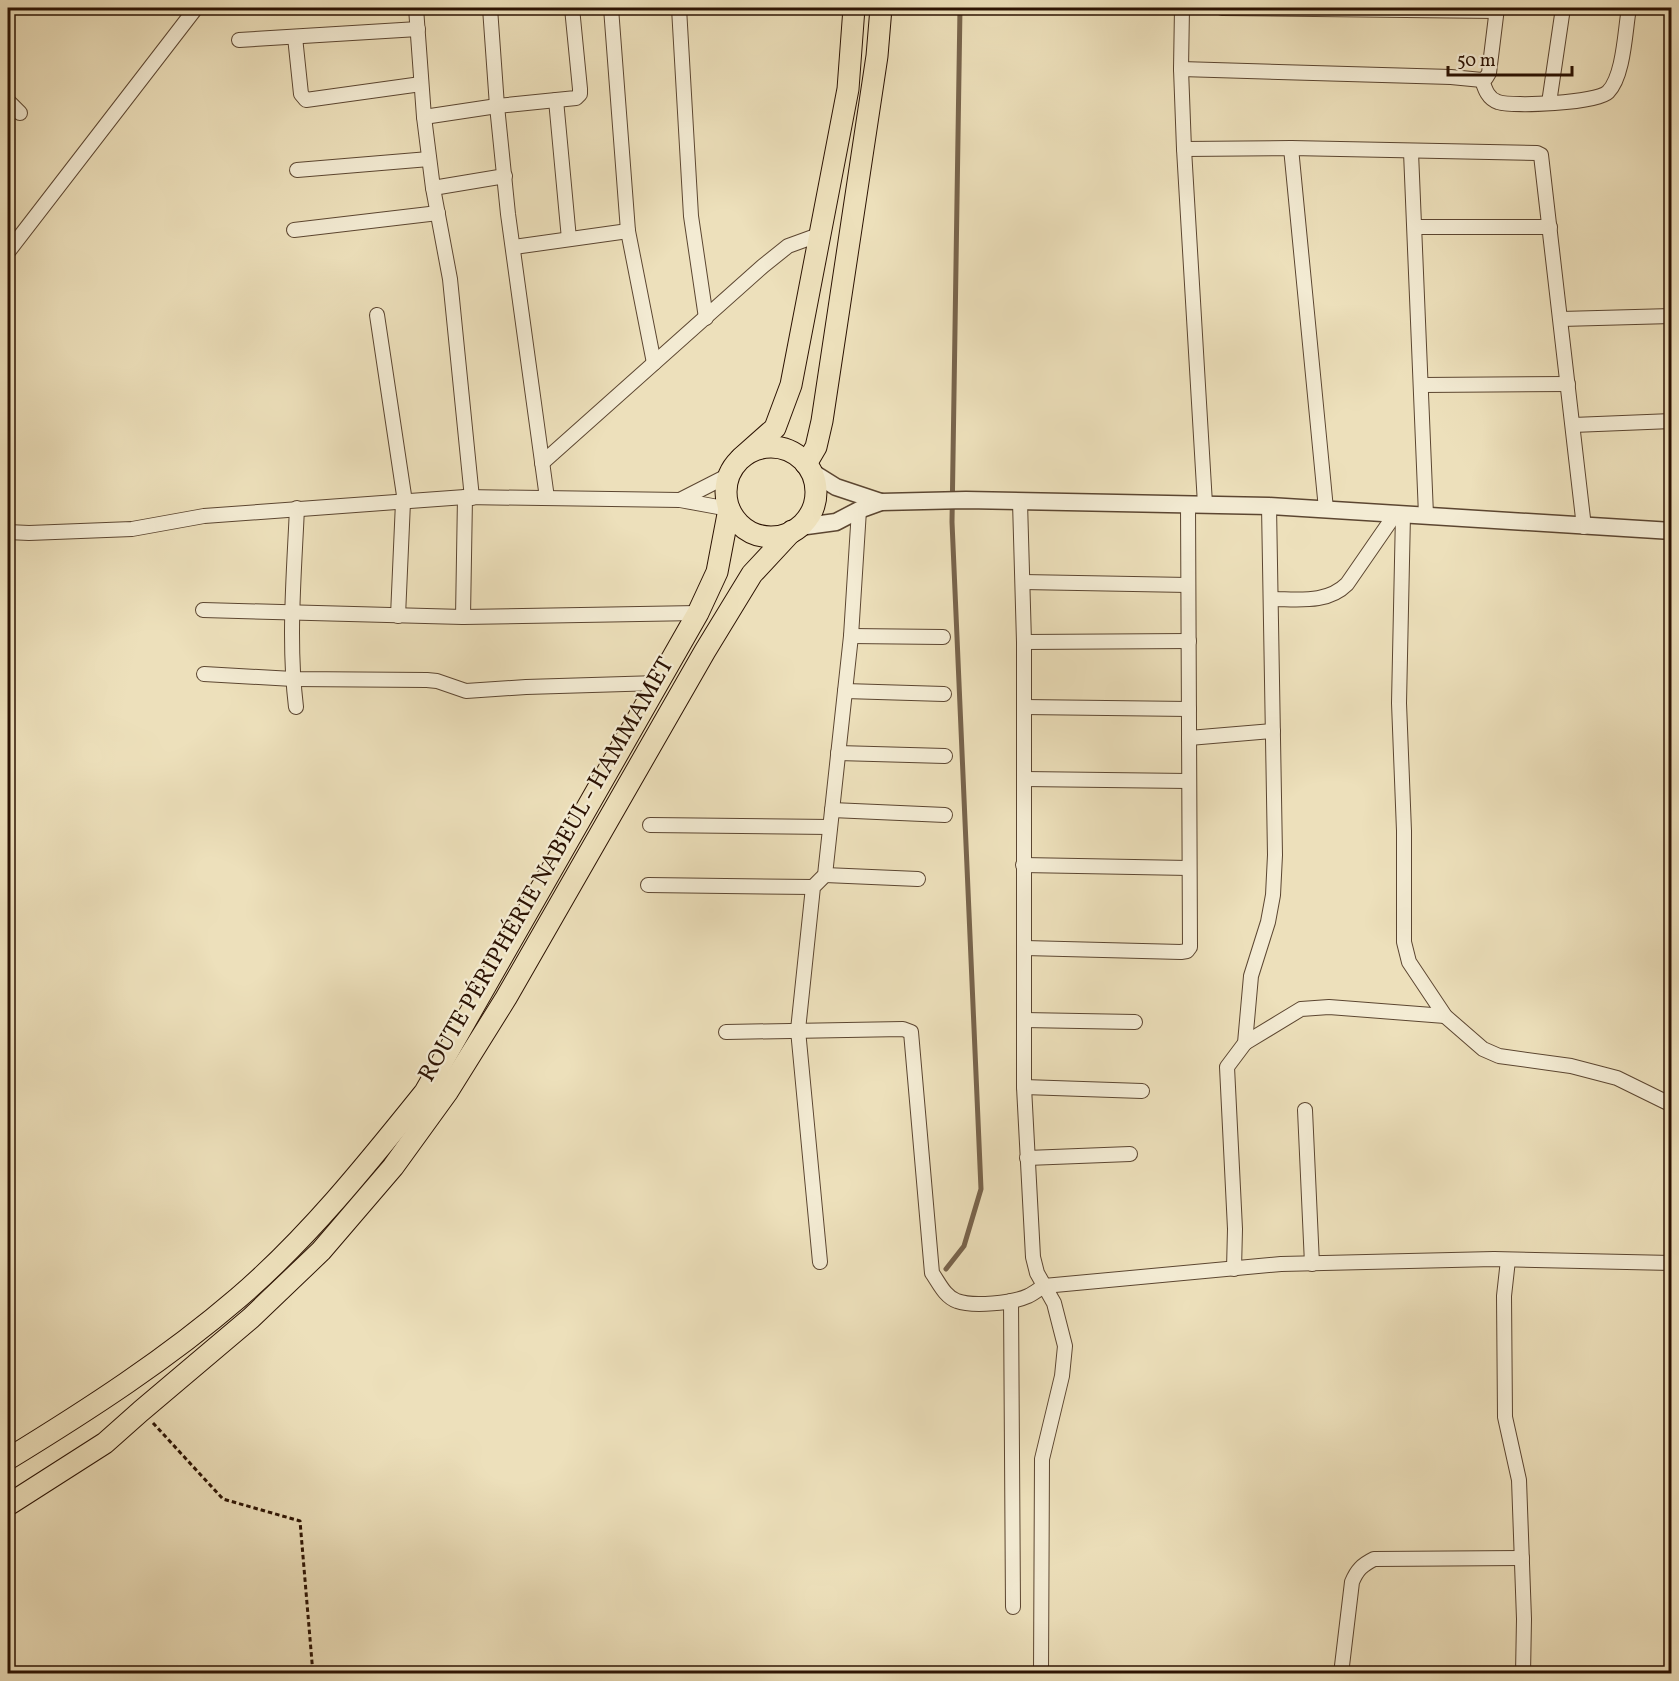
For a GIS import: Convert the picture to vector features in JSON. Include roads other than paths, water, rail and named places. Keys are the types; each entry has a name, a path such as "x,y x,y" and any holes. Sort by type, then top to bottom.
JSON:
{"highway":[{"path":"735,466 753,450 768,446 782,448 796,454 809,468 816,487 815,502 809,515 796,529 778,536 756,534 737,522 729,509 726,486 735,466 775,428 791,385 848,88 854,8"},
{"path":"809,468 822,422 878,56 881,8"},
{"name":"ROUTE PÉRIPHÉRIE NABEUL - HAMMAMET","path":"8,1459 88,1410 170,1353 240,1296 301,1237 371,1159 425,1092 698,613 717,572 729,509"},
{"name":"ROUTE PÉRIPHÉRIE NABEUL - HAMMAMET","path":"8,1505 105,1443 251,1318 313,1259 393,1167 448,1091 506,998 705,651 752,574 796,529"}],"street":[{"path":"8,252 196,8"},
{"path":"416,8 429,159 450,279 468,497 463,617"},
{"path":"490,8 497,106 513,247 547,498"},
{"path":"424,117 497,106 576,98 580,94 572,8"},
{"path":"611,8 628,231 654,363"},
{"path":"680,8 691,216 706,318"},
{"path":"1024,948 1187,951 1190,942 1188,585 1196,504 1180,69 1182,8"},
{"path":"1180,69 1451,77 1482,80 1489,73 1496,9 1222,8"},
{"path":"1549,104 1563,8"},
{"path":"1482,80 1490,97 1498,102 1549,104 1596,98 1606,94 1615,84 1629,8"},
{"path":"239,40 418,29"},
{"path":"295,37 301,93 302,98 306,100 421,84"},
{"path":"556,100 569,239"},
{"path":"8,101 20,113"},
{"path":"1184,149 1291,148 1539,154 1542,158 1584,526"},
{"path":"1291,148 1326,509"},
{"path":"1412,152 1426,515"},
{"path":"297,170 429,159"},
{"path":"433,188 505,177"},
{"path":"294,230 438,213"},
{"path":"1415,227 1550,227"},
{"path":"513,247 628,231"},
{"path":"542,463 788,246 821,234"},
{"path":"377,315 404,502 398,616"},
{"path":"1561,319 1671,316"},
{"path":"1422,385 1568,384"},
{"path":"1573,425 1671,421"},
{"path":"680,500 735,466"},
{"path":"809,468 836,487 881,502"},
{"path":"8,532 132,529 204,516 468,497 680,500 729,509"},
{"path":"796,529 836,522 881,502 966,500 1269,506 1671,531"},
{"path":"1020,502 1024,642 1024,1087 1027,1158 1037,1273 1054,1303 1065,1346 1062,1376 1042,1459 1041,1674"},
{"path":"1245,1043 1251,976 1268,922 1273,895 1275,855 1269,506"},
{"path":"296,707 292,679 292,613 297,508"},
{"path":"820,1262 798,1030 813,887 825,875 851,636 859,510"},
{"path":"1271,599 1318,598 1338,593 1399,514"},
{"path":"1399,514 1399,703 1404,831 1404,942 1409,962 1445,1016 1483,1049 1499,1056 1571,1066 1617,1078 1671,1105"},
{"path":"1023,582 1188,585"},
{"path":"203,610 463,617 698,613"},
{"path":"851,636 943,637"},
{"path":"1024,642 1189,641"},
{"path":"204,674 292,679 427,680 466,691 658,683"},
{"path":"845,691 944,694"},
{"path":"1024,707 1189,709"},
{"path":"1189,738 1274,731"},
{"path":"838,753 945,756"},
{"path":"1024,779 1188,781"},
{"path":"832,810 945,815"},
{"path":"650,825 830,827"},
{"path":"1023,865 1189,868"},
{"path":"825,875 918,879"},
{"path":"648,885 813,887"},
{"path":"1234,1269 1235,1229 1227,1067 1245,1043 1301,1009 1329,1007 1445,1016"},
{"path":"1024,1020 1135,1022"},
{"path":"726,1032 903,1029 911,1032 932,1273 946,1293 957,1301 971,1304 1011,1301 1029,1296 1044,1286 1281,1264 1508,1260 1671,1263"},
{"path":"1024,1087 1142,1091"},
{"path":"1654,1095 1671,1094"},
{"path":"1305,1110 1312,1264"},
{"path":"1027,1158 1130,1154"},
{"path":"1508,1260 1504,1296 1505,1417 1520,1480 1524,1619 1523,1674"},
{"path":"1011,1301 1013,1607"},
{"path":"1341,1674 1352,1582 1356,1570 1364,1564 1374,1559 1522,1558"}],"waterway":[{"path":"946,1269 964,1246 981,1189 952,522 960,8"}]}
